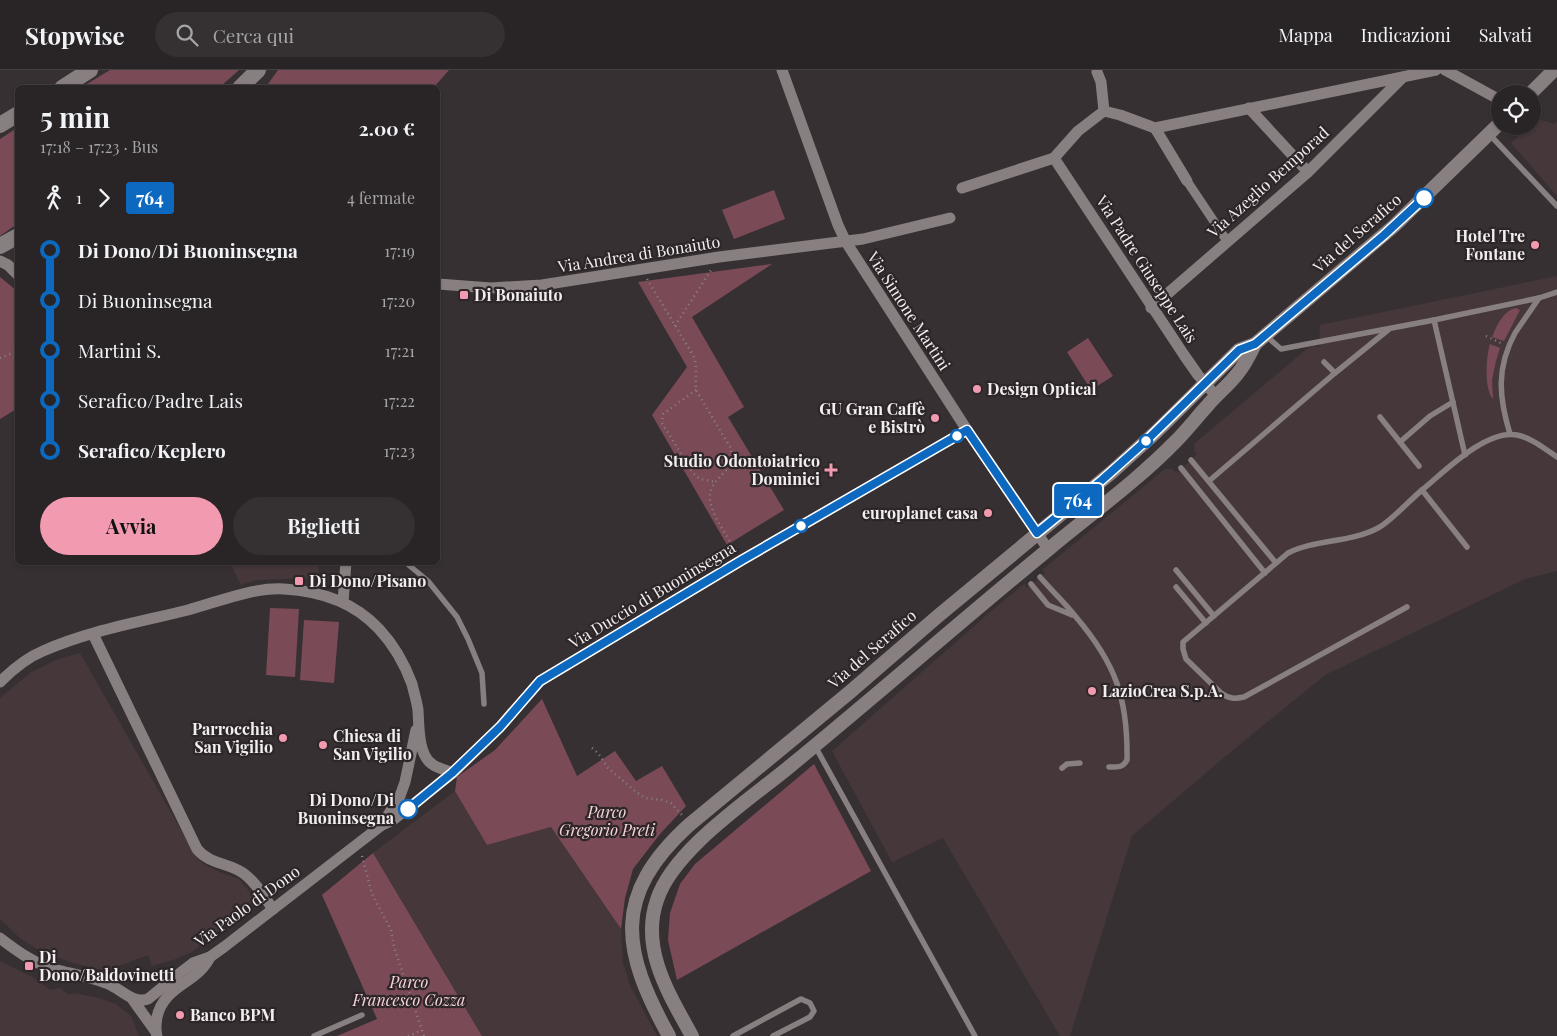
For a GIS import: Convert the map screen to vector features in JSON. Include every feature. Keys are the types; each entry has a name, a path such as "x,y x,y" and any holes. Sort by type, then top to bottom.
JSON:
{"main road":[{"path":"67,85 90,70"},
{"path":"243,85 258,70"},
{"path":"0,125 15,116"},
{"path":"0,246 15,238"}],"street":[{"name":"Via Simone Martini","path":"782,70 838,225 846,242 967,430 1048,550"},
{"path":"1104,111 1155,128 1436,70"},
{"path":"1445,70 1491,95"},
{"path":"1539,85 1554,70"},
{"path":"1096,71 1101,82 1104,111"},
{"name":"Via Azeglio Bemporad","path":"1151,308 1308,172 1403,77"},
{"path":"1249,108 1308,172"},
{"path":"962,188 1054,158 1078,132 1104,111"},
{"path":"1155,128 1227,241"},
{"name":"Via del Serafico","path":"669,1036 642,982 632,942 632,921 637,897 642,885 657,860 669,845 690,825 938,616 1098,484 1148,439 1239,350 1260,339 1394,226 1491,131"},
{"name":"Via Padre Giuseppe Lais","path":"1054,158 1151,308 1205,384 1216,396"},
{"name":"Via Andrea di Bonaiuto","path":"440,284 509,288 542,285 719,257 863,240 950,218"},
{"path":"0,261 8,265 15,272"},
{"name":"Via del Serafico","path":"692,1036 669,994 654,954 651,936 652,922 659,894 675,867 695,845 905,672 1153,463 1182,435 1239,372 1260,339"},
{"name":"Via Duccio di Buoninsegna","path":"382,826 393,820 452,773 500,727 540,681 742,560 967,430"},
{"path":"343,602 346,565"},
{"name":"Via Paolo di Dono","path":"0,682 16,667 41,652 93,634 266,590 299,590 343,602 370,620 381,631 397,653 412,685 418,708 421,742 427,758 432,764 452,773"},
{"path":"93,634 198,849 209,859 241,871 250,878 273,909"},
{"name":"Via Paolo di Dono","path":"133,1000 143,1001 148,999 193,963 210,957 382,826 400,796 405,782 418,721"},
{"path":"0,938 26,956 47,967 108,983 133,1000 157,1034"},
{"path":"157,1034 159,1010 162,1002 172,992 201,971 210,957"}],"lane":[{"path":"1488,134 1557,206"},
{"path":"1260,339 1281,349 1434,320 1539,298 1557,292"},
{"path":"1510,434 1501,397 1503,366 1515,334 1539,298"},
{"path":"1434,320 1465,454"},
{"path":"1209,481 1389,329"},
{"path":"1324,362 1335,373"},
{"path":"1400,442 1430,416 1453,402"},
{"path":"1380,417 1419,466"},
{"path":"1407,607 1244,697 1236,699 1227,698 1221,693 1186,659 1183,649 1183,642 1288,553 1301,547 1361,535 1379,528 1465,454 1485,442 1510,434 1527,438 1557,457"},
{"path":"1191,460 1276,563"},
{"path":"1181,468 1265,572"},
{"path":"1422,490 1468,547"},
{"path":"408,565 428,581 457,617 482,673 484,704"},
{"path":"1176,570 1214,616"},
{"path":"1040,577 1076,616 1104,653 1114,671 1126,716 1127,760 1125,765 1120,767 1109,767"},
{"path":"1031,584 1048,605 1076,616"},
{"path":"1176,587 1206,623"},
{"path":"815,746 975,1036"},
{"path":"1062,768 1067,764 1080,763"},
{"path":"733,1036 801,999 810,1002 814,1011 810,1017 774,1036"},
{"path":"314,1036 362,1015"}],"path":[{"path":"675,326 719,257"},
{"path":"644,269 647,281 696,363 696,390 730,447 733,456 732,463 716,482 710,493 711,508 742,560"},
{"path":"1486,336 1509,347"},
{"path":"0,358 15,352"},
{"path":"696,390 664,414 662,423 693,473 700,479 716,482"},
{"path":"592,748 598,753 607,767 635,792 646,798 671,803 683,816"},
{"path":"361,856 372,894 391,930 394,947 424,1036"},
{"path":"408,1036 422,1030"}],"shaded area":[{"path":"1541,120 1554,124 1557,121 1557,196 1511,143 1520,135 1541,135"},
{"path":"1557,276 1557,571 1525,579 1325,675 1132,836 1070,1036 1060,1036 943,838 892,862 832,751 989,613 1024,584 1027,588 1045,573 1042,570 1165,469 1172,469 1176,473 1191,460 1197,454 1194,450 1195,443 1308,348 1319,347 1320,325"},
{"path":"231,565 319,565 318,578 256,580 241,585"},
{"path":"80,653 197,858 219,872 239,879 257,901 192,952 152,966 148,955 106,971 73,963 40,951 21,939 0,919 0,698 30,673 56,660"},
{"path":"455,791 487,845 551,827 621,929 623,963 630,985 657,1036 482,1036 373,853"},
{"path":"0,961 34,978 50,990 60,988 69,995 74,993 116,1004 131,1016 139,1036 0,1036"}],"green space":[{"path":"110,70 239,70 222,85 85,85"},
{"path":"278,70 449,70 436,85 267,85"},
{"path":"15,129 15,225 0,236 0,139"},
{"path":"774,190 785,219 734,239 722,210"},
{"path":"772,264 692,317 744,407 728,417 784,510 727,545 652,415 687,367 638,282"},
{"path":"0,277 15,289 15,410 0,419"},
{"path":"1516,308 1520,310 1504,341 1492,337 1504,315"},
{"path":"1088,338 1113,376 1091,390 1067,352"},
{"path":"1490,344 1500,348 1492,380 1493,399 1490,395 1487,381"},
{"path":"270,608 299,609 295,677 266,675"},
{"path":"304,620 339,622 334,683 300,680"},
{"name":"Parco Gregorio Preti","path":"542,699 577,776 615,751 636,781 662,766 686,806 660,834 633,869 625,898 621,929 551,827 487,845 455,791 457,777 495,750"},
{"name":"Parco Gregorio Preti","path":"814,764 871,871 677,980 668,940 670,913 680,884 695,864"},
{"name":"Parco Francesco Cozza","path":"373,853 482,1036 337,1036 377,1019 322,895"}],"bus line":[{"name":"764","path":"408,809 437,787 500,727 540,681 742,560 967,430 1037,533 1102,480 1148,439 1239,350 1255,344 1384,235 1424,198"}],"place":[{"name":"Hotel Tre Fontane","path":"1535,245"},
{"name":"Di Bonaiuto","path":"464,295"},
{"name":"Design Optical","path":"977,389"},
{"name":"GU Gran Caffè e Bistrò","path":"935,418"},
{"name":"Studio Odontoiatrico Dominici","path":"831,470"},
{"name":"europlanet casa","path":"988,513"},
{"name":"Di Dono/Pisano","path":"299,581"},
{"name":"LazioCrea S.p.A.","path":"1092,691"},
{"name":"Parrocchia San Vigilio","path":"283,738"},
{"name":"Chiesa di San Vigilio","path":"323,745"},
{"name":"Di Dono/Di Buoninsegna","path":"408,809"},
{"name":"Di Dono/Baldovinetti","path":"29,966"},
{"name":"Banco BPM","path":"180,1015"}]}
